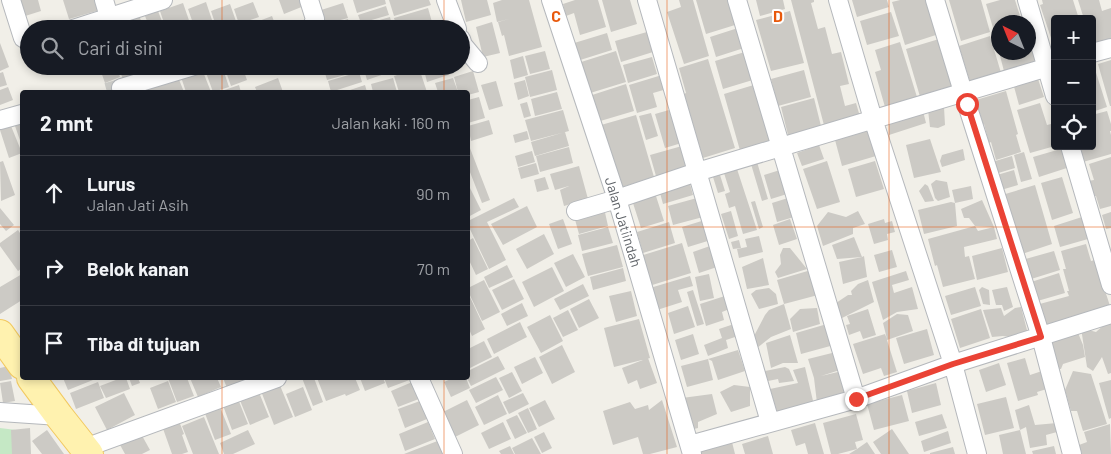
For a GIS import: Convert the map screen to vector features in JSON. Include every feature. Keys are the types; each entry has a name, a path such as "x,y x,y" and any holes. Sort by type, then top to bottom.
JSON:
{"main road":[{"path":"32,380 87,451"}],"street":[{"path":"11,0 20,28"},
{"path":"104,0 109,17"},
{"path":"100,20 164,0"},
{"path":"309,0 315,20"},
{"path":"446,0 454,20"},
{"name":"Jalan Jatiindah","path":"551,0 617,199 691,449"},
{"path":"647,0 770,422"},
{"path":"737,0 856,399"},
{"path":"838,0 873,119 953,364 977,454"},
{"path":"935,0 1041,337 1072,454"},
{"path":"576,211 697,172 1051,66 1026,0"},
{"path":"1096,53 1111,48"},
{"path":"470,53 478,63"},
{"path":"121,88 164,75"},
{"path":"0,120 20,115"},
{"path":"1071,150 1111,285"},
{"path":"691,449 770,422 856,399 953,364 1111,314"},
{"path":"87,451 272,380"},
{"path":"420,380 453,454"},
{"path":"0,412 59,416"}],"green space":[{"path":"0,428 16,430 14,454 0,454"}],"building":[{"path":"17,0 38,0 41,11 22,17"},
{"path":"63,0 98,0 100,10 69,19"},
{"path":"279,0 302,0 304,6 284,14"},
{"path":"353,0 385,0 386,4 357,13"},
{"path":"389,0 429,0 431,5 394,16"},
{"path":"461,0 487,0 491,15 470,21 466,20"},
{"path":"502,0 529,0 542,47 509,56 504,35 502,36 498,22 513,18 497,22 493,3"},
{"path":"575,0 598,0 606,27 580,35 574,13 566,16 563,4"},
{"path":"602,0 630,0 637,24 611,32"},
{"path":"679,0 693,0 709,56 684,64 667,12 681,7"},
{"path":"696,0 728,0 735,25 706,34"},
{"path":"756,0 783,0 785,9 760,16"},
{"path":"791,0 814,0 811,3 818,29 825,27 832,54 841,52 849,84 840,86 845,106 856,103 861,120 825,129"},
{"path":"852,0 887,0 889,7 857,17"},
{"path":"900,0 927,0 939,34 905,45 892,2"},
{"path":"949,0 981,0 990,32 961,41"},
{"path":"1000,0 1015,0 1020,15 991,15 991,21 986,4"},
{"path":"1042,0 1073,0 1078,15 1051,15 1051,38 1040,5 1043,4"},
{"path":"1078,0 1099,0 1102,11 1111,8 1111,42 1096,46 1096,15 1083,15"},
{"path":"206,2 212,20 192,20 188,9"},
{"path":"253,2 259,17 250,20 238,20 234,9"},
{"path":"183,3 189,20 163,20 160,11"},
{"path":"343,3 348,18 321,20 318,11"},
{"path":"230,4 236,20 214,20 211,11"},
{"path":"386,6 389,15 372,20 360,20 358,15"},
{"path":"428,8 431,20 395,20 394,18"},
{"path":"158,11 162,20 147,20 145,16"},
{"path":"790,11 804,63 771,71 756,20"},
{"path":"891,12 899,36 867,45 860,21"},
{"path":"139,15 141,20 125,20"},
{"path":"272,16 274,20 262,20"},
{"path":"390,17 391,20 380,20"},
{"path":"492,22 500,53 483,57 476,27"},
{"path":"738,28 744,48 716,57 710,37"},
{"path":"647,32 653,52 621,62 615,41"},
{"path":"607,33 612,50 577,61 571,44"},
{"path":"990,36 991,60 997,60 1002,76 971,85 959,46"},
{"path":"939,39 956,90 921,100 906,49"},
{"path":"900,42 917,97 885,107 875,72 881,70 875,50"},
{"path":"0,43 9,67 0,71"},
{"path":"545,51 550,69 530,74 525,56"},
{"path":"616,51 626,82 587,94 578,63"},
{"path":"748,51 756,79 723,89 715,61"},
{"path":"1036,53 1040,65 1005,75 1001,60 1036,60"},
{"path":"523,56 528,75 514,79 510,60"},
{"path":"652,57 657,74 628,83 623,65"},
{"path":"708,59 735,148 703,158 684,94 686,93 679,68"},
{"path":"1111,60 1111,106 1110,106 1098,64"},
{"path":"552,70 557,90 530,97 525,77"},
{"path":"804,70 811,97 778,106 771,79"},
{"path":"473,71 479,92 470,94 470,90 457,90 454,77 470,75 470,72"},
{"path":"3,72 7,85 0,87 0,73"},
{"path":"1096,73 1107,107 1096,111"},
{"path":"102,75 119,75 120,77 105,83"},
{"path":"121,75 142,75 124,82"},
{"path":"186,75 204,75 210,90 185,90 181,77"},
{"path":"207,75 225,75 229,87 212,90"},
{"path":"227,75 245,75 247,80 231,86"},
{"path":"326,75 345,75 327,80"},
{"path":"349,75 360,75 362,82 337,90 330,90 328,81"},
{"path":"366,75 382,75 367,80"},
{"path":"421,75 426,90 398,90 394,76"},
{"path":"425,75 448,75 427,82"},
{"path":"662,75 667,89 653,93 657,107 637,113 629,85"},
{"path":"1037,76 1044,97 1019,105 1013,83"},
{"path":"178,77 183,90 145,90"},
{"path":"278,78 282,90 256,90 255,87"},
{"path":"393,78 396,90 372,90 371,84"},
{"path":"453,78 457,90 437,90 435,83"},
{"path":"525,80 529,96 518,100 514,83"},
{"path":"496,81 503,106 489,110 481,85"},
{"path":"626,84 634,111 597,122 589,96"},
{"path":"757,84 773,144 741,154 724,94"},
{"path":"239,85 240,90 225,90"},
{"path":"365,85 366,90 350,90"},
{"path":"8,87 13,100 0,105 0,90"},
{"path":"1006,91 1021,152 996,160 976,100"},
{"path":"557,92 562,109 535,116 531,99"},
{"path":"479,97 485,118 470,122 470,99"},
{"path":"814,98 822,130 789,139 781,107"},
{"path":"527,102 531,116 524,118 520,104"},
{"path":"1040,103 1047,125 1051,124 1051,147 1030,153 1017,110"},
{"path":"922,107 926,123 889,135 889,119"},
{"path":"944,107 945,125 938,128 930,127 928,110"},
{"path":"676,108 685,142 665,148 655,114"},
{"path":"563,110 569,131 531,141 525,120"},
{"path":"1107,111 1111,124 1111,154 1083,162 1080,150 1096,150 1096,114"},
{"path":"651,113 658,136 646,140 639,116"},
{"path":"636,115 654,177 619,188 601,125"},
{"path":"489,120 493,134 471,141 470,125"},
{"path":"9,121 20,148 20,154 9,158 0,130 0,124"},
{"path":"20,125 20,140 15,126"},
{"path":"869,130 876,156 842,166 835,140"},
{"path":"527,131 529,139 515,143 513,135"},
{"path":"565,132 569,146 535,156 531,142"},
{"path":"930,139 941,172 914,178 906,145"},
{"path":"819,145 824,159 802,166 797,153"},
{"path":"682,146 688,167 656,176 650,155"},
{"path":"569,147 573,163 540,172 536,156"},
{"path":"470,148 490,200 482,203 470,172"},
{"path":"963,149 965,160 942,167 940,161 942,155"},
{"path":"1057,150 1065,150 1070,167 1039,177 1033,157"},
{"path":"532,151 535,162 518,167 515,156"},
{"path":"1024,152 1032,179 1021,182 1014,155"},
{"path":"1012,156 1015,168 995,174 992,162"},
{"path":"1111,157 1111,206 1100,209 1088,181 1094,180 1089,164"},
{"path":"3,161 15,195 1,201 0,162"},
{"path":"827,161 840,202 817,209 803,169"},
{"path":"875,161 884,189 856,197 848,169"},
{"path":"757,162 768,199 762,201 751,164"},
{"path":"536,163 539,174 521,179 518,168"},
{"path":"579,166 588,199 564,206 560,190 569,186 555,190 550,174"},
{"path":"737,169 757,230 743,234 735,206 729,208 725,194 730,192 724,173"},
{"path":"780,170 787,194 771,199 764,175"},
{"path":"1014,170 1018,185 1001,190 997,175"},
{"path":"720,175 725,191 718,193 713,177"},
{"path":"545,177 549,189 537,192 534,180"},
{"path":"1062,177 1073,213 1052,220 1041,183"},
{"path":"936,180 947,182 950,197 938,201 935,198 931,184"},
{"path":"690,184 693,195 663,204 660,193"},
{"path":"925,184 928,186 934,201 925,202 919,191"},
{"path":"1035,185 1052,244 1022,254 1002,195"},
{"path":"971,186 973,199 955,203 952,190"},
{"path":"470,188 481,210 470,216"},
{"path":"655,193 664,221 641,228 632,200"},
{"path":"514,198 519,207 487,222 506,260 489,269 470,229 470,220"},
{"path":"697,198 703,217 673,225 668,206"},
{"path":"788,198 794,217 777,222 772,203"},
{"path":"982,200 994,227 975,226 969,218 964,218 961,209"},
{"path":"755,201 763,227 759,229 751,202"},
{"path":"951,202 955,203 957,226 924,234 918,210"},
{"path":"527,206 537,227 503,245 491,224"},
{"path":"0,208 14,225 6,231 0,224"},
{"path":"604,208 608,226 579,234 574,216"},
{"path":"731,211 738,236 729,239 721,214"},
{"path":"858,211 865,224 853,228 853,234 823,246 817,226 828,212 846,217"},
{"path":"1111,212 1111,228 1106,229 1102,215"},
{"path":"1082,217 1088,239 1060,247 1054,226"},
{"path":"563,219 572,244 558,249 549,224"},
{"path":"790,219 797,239 779,245 773,225"},
{"path":"884,219 885,223 892,221 895,232 887,234 888,240 874,244 868,224"},
{"path":"705,220 711,240 688,247 682,227"},
{"path":"669,222 675,243 643,253 637,232"},
{"path":"975,226 978,231 994,227 997,239 964,247 965,257 969,256 975,279 943,287 928,239"},
{"path":"608,227 613,243 582,251 578,235"},
{"path":"18,230 20,233 20,270 18,271 0,246 0,243"},
{"path":"544,234 554,254 527,269 516,249"},
{"path":"759,236 763,252 739,258 737,249 747,247 745,239"},
{"path":"854,237 862,257 837,259 832,245"},
{"path":"473,238 488,269 476,275 470,262 470,240"},
{"path":"739,240 741,248 733,249 731,242"},
{"path":"682,243 691,273 649,286 640,256"},
{"path":"1086,244 1091,261 1095,260 1111,309 1043,329 1036,305 1069,296 1063,269 1066,269 1061,251"},
{"path":"617,245 623,267 588,276 582,254"},
{"path":"710,246 717,267 699,273 693,252"},
{"path":"783,248 790,248 807,269 778,278 775,272 781,264 780,255"},
{"path":"1002,248 1008,272 977,280 972,256"},
{"path":"892,250 897,267 879,272 874,255"},
{"path":"1054,251 1060,270 1028,280 1022,260"},
{"path":"573,254 585,277 566,287 554,263"},
{"path":"864,256 867,277 843,284 839,262"},
{"path":"763,258 769,285 747,289 742,267"},
{"path":"507,265 513,277 489,288 484,277"},
{"path":"552,267 564,291 534,307 522,282"},
{"path":"623,268 626,281 593,290 590,277"},
{"path":"811,270 818,295 784,304 777,280"},
{"path":"906,271 909,280 892,285 894,293 912,287 918,309 897,312 883,320 872,282"},
{"path":"1059,273 1065,293 1034,302 1028,283"},
{"path":"709,274 714,298 700,301 695,277"},
{"path":"20,275 20,301 0,314 0,287"},
{"path":"690,276 693,286 678,290 682,302 657,310 650,288"},
{"path":"514,279 524,299 502,310 492,290"},
{"path":"484,280 500,312 482,321 470,295 470,287"},
{"path":"868,280 874,302 842,318 836,303 848,295 852,295 851,291 858,284"},
{"path":"583,284 589,296 560,310 554,299"},
{"path":"975,287 981,306 951,315 945,296"},
{"path":"982,287 989,290 990,305 983,304 979,290"},
{"path":"1007,287 1013,307 1004,311 1002,305 996,305 992,290"},
{"path":"769,288 776,294 778,304 759,309 751,294 756,290"},
{"path":"693,290 704,324 697,326 687,292"},
{"path":"631,291 637,316 616,322 609,296"},
{"path":"728,295 732,308 722,312 724,320 706,326 700,304"},
{"path":"470,297 485,329 472,336 470,332"},
{"path":"589,299 599,318 579,328 570,309"},
{"path":"522,303 528,316 507,326 501,314"},
{"path":"784,304 791,329 771,337 757,348 754,336 765,315 769,310"},
{"path":"688,306 695,327 674,334 668,313"},
{"path":"1021,307 1028,334 1017,338 992,337 983,310 1001,308 1004,316 1015,308"},
{"path":"817,308 820,324 793,332 790,319 800,309"},
{"path":"868,309 876,335 863,339 860,331 849,335 846,325 850,324 847,316"},
{"path":"981,309 990,338 960,348 951,319"},
{"path":"568,310 578,330 563,337 553,318"},
{"path":"897,314 908,315 913,331 887,340 897,372 884,376 881,368 863,374 853,344 885,334 887,339 883,323"},
{"path":"550,315 563,341 541,353 527,327"},
{"path":"639,319 650,358 614,367 604,328"},
{"path":"520,322 527,337 494,354 487,339"},
{"path":"1111,322 1111,373 1108,374 1102,357 1093,371 1087,367 1081,328 1096,332 1105,324"},
{"path":"737,323 738,336 726,340 728,348 708,356 704,345 722,338 719,329"},
{"path":"827,324 834,345 801,354 796,333"},
{"path":"1076,328 1083,345 1085,357 1063,364 1061,369 1052,368 1044,339"},
{"path":"927,329 934,355 904,364 896,338"},
{"path":"693,334 699,354 681,360 675,340"},
{"path":"790,335 798,363 783,363 771,368 766,343"},
{"path":"484,341 492,357 470,368 470,348"},
{"path":"562,345 575,372 552,384 539,357"},
{"path":"738,350 745,371 718,380 712,361 708,359"},
{"path":"836,352 840,370 821,376 842,371 850,395 817,403 814,378 808,359"},
{"path":"498,356 505,369 471,386 468,380 470,380 470,370"},
{"path":"535,357 543,373 522,384 514,367"},
{"path":"648,358 657,383 640,389 637,380 628,384 622,368"},
{"path":"1025,358 1030,375 1045,370 1050,388 1037,392 1038,395 1018,401 1007,363"},
{"path":"708,359 713,380 687,387 681,366"},
{"path":"999,363 1006,385 986,392 979,370"},
{"path":"9,366 12,379 0,381 0,368"},
{"path":"785,367 789,369 794,381 779,383 778,379 768,381 765,371"},
{"path":"805,367 814,405 778,415 770,389 798,383 793,370"},
{"path":"1073,371 1091,374 1107,424 1083,431 1077,411 1071,411 1065,390"},
{"path":"512,372 522,391 509,398 499,378"},
{"path":"496,377 503,390 476,403 469,390"},
{"path":"64,380 93,380 68,390"},
{"path":"116,380 127,380 130,389 106,398 100,386"},
{"path":"130,380 139,380 140,383 132,386"},
{"path":"169,380 188,380 194,396 177,402"},
{"path":"191,380 218,380 221,387 198,397"},
{"path":"224,380 247,380 227,388"},
{"path":"303,380 315,380 323,402 313,406"},
{"path":"318,380 356,380 360,390 326,401"},
{"path":"361,380 384,380 385,383 365,391"},
{"path":"385,380 410,380 388,388"},
{"path":"417,380 424,397 398,407 391,391"},
{"path":"448,380 467,380 470,388 451,397 444,382"},
{"path":"1111,380 1111,418 1109,419 1099,383"},
{"path":"11,381 15,401 3,403 0,383"},
{"path":"168,381 176,402 158,409 150,388"},
{"path":"98,382 104,398 76,409 70,393"},
{"path":"279,383 293,417 274,425 261,391"},
{"path":"936,383 941,405 912,413 907,391"},
{"path":"734,385 750,387 750,406 731,412 720,392"},
{"path":"303,387 312,410 295,417 286,394"},
{"path":"258,390 269,417 250,425 239,398"},
{"path":"124,393 135,415 107,430 95,407"},
{"path":"523,393 529,404 509,414 503,402"},
{"path":"236,394 248,424 232,430 221,400"},
{"path":"712,394 717,414 698,422 698,428 690,430 682,398"},
{"path":"498,395 507,414 484,425 475,407"},
{"path":"902,395 909,421 874,430 867,404"},
{"path":"1006,397 1014,428 985,435 977,404"},
{"path":"467,400 479,425 455,437 443,412"},
{"path":"545,400 555,419 539,427 529,408"},
{"path":"662,400 677,447 643,454 638,437 613,445 603,411 630,402 635,409 648,405 649,410"},
{"path":"420,401 427,419 405,428 398,409"},
{"path":"218,402 231,434 215,440 203,408"},
{"path":"1029,405 1035,425 1057,423 1057,432 1046,435 1047,445 1030,448 1026,427 1020,430 1015,410"},
{"path":"528,408 537,429 528,433 518,413"},
{"path":"856,414 863,440 855,442 857,449 831,454 823,423"},
{"path":"942,414 947,428 919,436 915,422"},
{"path":"517,415 527,433 515,439 506,420"},
{"path":"177,416 188,452 172,454 161,423"},
{"path":"204,417 219,454 193,454 182,426"},
{"path":"428,422 435,439 405,451 399,434"},
{"path":"503,422 511,439 489,449 481,433"},
{"path":"815,423 824,454 808,454 805,443 796,446 791,430"},
{"path":"1110,424 1111,454 1082,454 1079,445 1087,442 1084,432"},
{"path":"30,428 31,454 12,454 11,430"},
{"path":"892,429 909,454 881,454 873,442"},
{"path":"47,430 64,454 42,454 32,441"},
{"path":"248,430 255,444 233,454 224,454 220,443"},
{"path":"1020,430 1026,454 1003,454 999,435"},
{"path":"948,431 951,443 924,452 921,441"},
{"path":"140,432 150,450 142,454 125,454 119,443"},
{"path":"544,432 552,448 542,453 534,437"},
{"path":"768,436 773,454 745,454 742,444"},
{"path":"532,438 541,454 515,454 512,448"},
{"path":"731,438 735,454 699,454 697,448"},
{"path":"440,440 445,454 404,454"},
{"path":"867,442 875,454 849,454"},
{"path":"510,446 514,454 501,454 499,451"},
{"path":"1054,446 1056,454 1033,454 1032,451"},
{"path":"953,447 955,454 930,454 930,453"}],"tunnel":[{"path":"114,90 121,88"}],"route":[{"path":"856,399 953,364 1041,337 967,104"}]}
